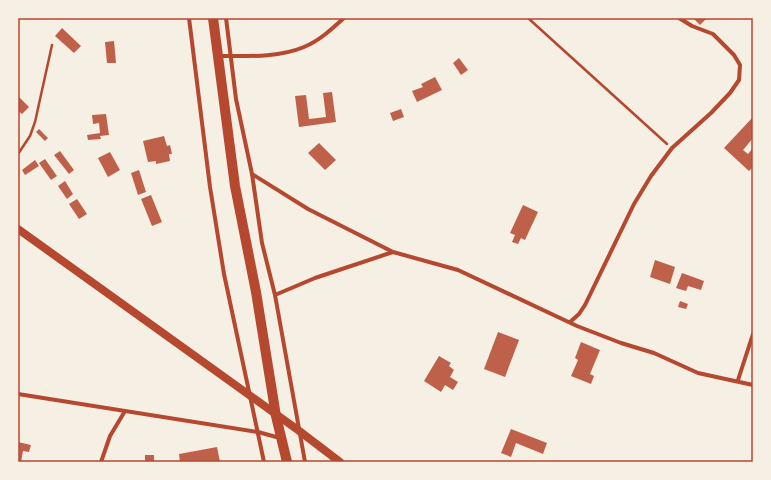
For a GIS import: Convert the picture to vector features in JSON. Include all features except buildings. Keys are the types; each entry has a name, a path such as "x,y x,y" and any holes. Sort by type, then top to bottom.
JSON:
{"main road":[{"path":"213,18 235,186 256,292 276,416 287,462"},
{"path":"18,229 251,396 276,416 298,430 340,462"}],"street":[{"path":"189,18 215,223 224,274 264,462"},
{"path":"226,18 236,99 252,174 262,243 275,295 298,430 305,462"},
{"path":"218,56 279,53 304,47 328,32 344,18"},
{"path":"570,322 585,305 634,204 672,148 711,113 730,93 739,80 740,65 734,54 713,34 692,26 679,18"},
{"path":"252,174 308,209 393,252 458,270 570,322 621,343 654,353 698,373 738,380 753,385"},
{"path":"275,295 315,278 393,252"},
{"path":"738,380 753,334"},
{"path":"18,394 258,432 282,439"},
{"path":"101,462 110,436 125,411"}],"path":[{"path":"528,18 642,124 672,148"},
{"path":"18,154 30,136 35,122 52,45"}]}
